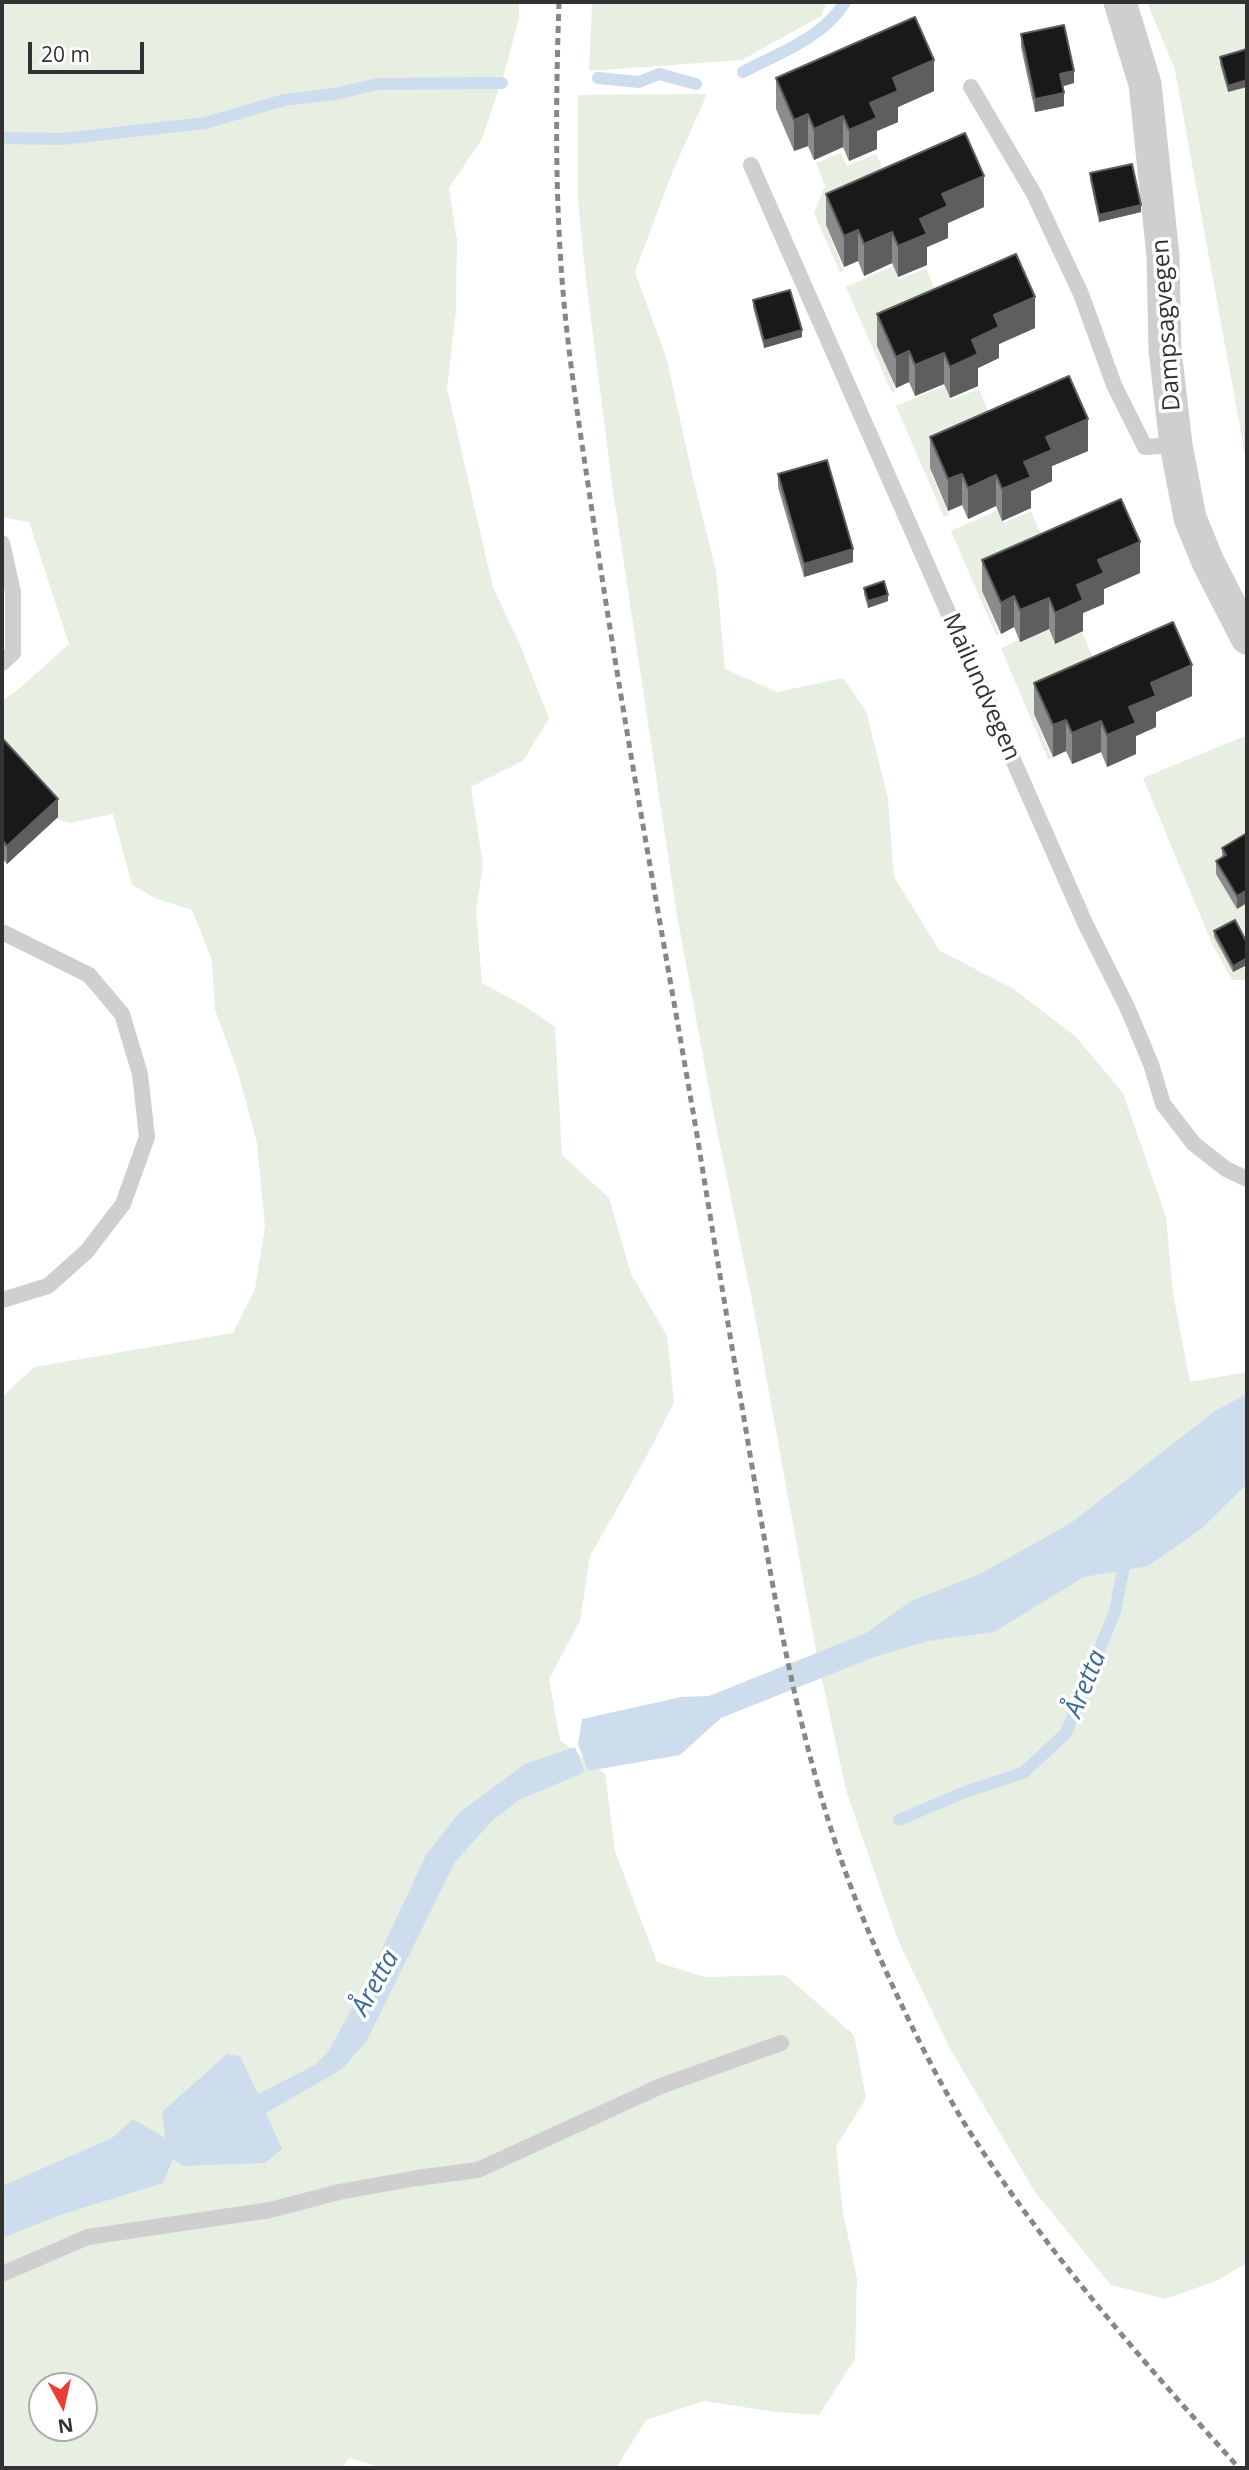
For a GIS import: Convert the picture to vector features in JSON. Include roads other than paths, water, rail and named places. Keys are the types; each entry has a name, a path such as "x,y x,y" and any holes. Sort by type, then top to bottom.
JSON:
{"street":[{"name":"Dampsagvegen","path":"1120,2 1145,84 1164,256 1165,350 1175,445 1190,519 1208,562 1247,638"}],"lane":[{"path":"971,88 1034,194 1081,294 1114,385 1145,447 1175,445"},
{"name":"Mailundvegen","path":"751,165 1080,911 1127,1007 1151,1064 1163,1104 1194,1144 1226,1169 1247,1179"},
{"path":"2,543 13,592 13,653 2,663"},
{"path":"2,932 89,975 122,1013 140,1074 147,1137 123,1204 87,1251 48,1286 2,1300"},
{"path":"2,2274 88,2237 270,2210 339,2192 478,2170 661,2086 781,2043"}],"water":[{"path":"1247,1394 1247,1484 1201,1529 1148,1566 1084,1577 994,1632 928,1641 874,1657 721,1718 680,1755 588,1771 578,1744 582,1719 681,1697 709,1696 866,1633 911,1601 980,1574 1071,1523 1215,1411"},
{"path":"575,1747 585,1772 519,1800 492,1821 455,1862 366,2042 342,2069 266,2113 282,2149 265,2163 183,2166 173,2159 163,2183 60,2215 2,2238 2,2186 112,2138 133,2119 165,2138 162,2112 227,2054 240,2056 258,2094 315,2065 328,2052 366,1983 426,1855 459,1813 525,1764"}],"waterway":[{"path":"743,72 813,35 836,15 845,2"},
{"path":"598,78 639,82 659,74 696,84"},
{"path":"2,138 62,139 205,123 284,100 335,94 377,84 502,83"},
{"name":"Åretta","path":"899,1820 965,1792 1023,1773 1066,1733 1115,1611 1126,1556"}],"railway":[{"path":"559,2 559,232 567,333 581,436 620,688 763,1532 786,1651 814,1770 850,1885 873,1942 920,2043 975,2140 1068,2268 1134,2350 1239,2468"}]}
